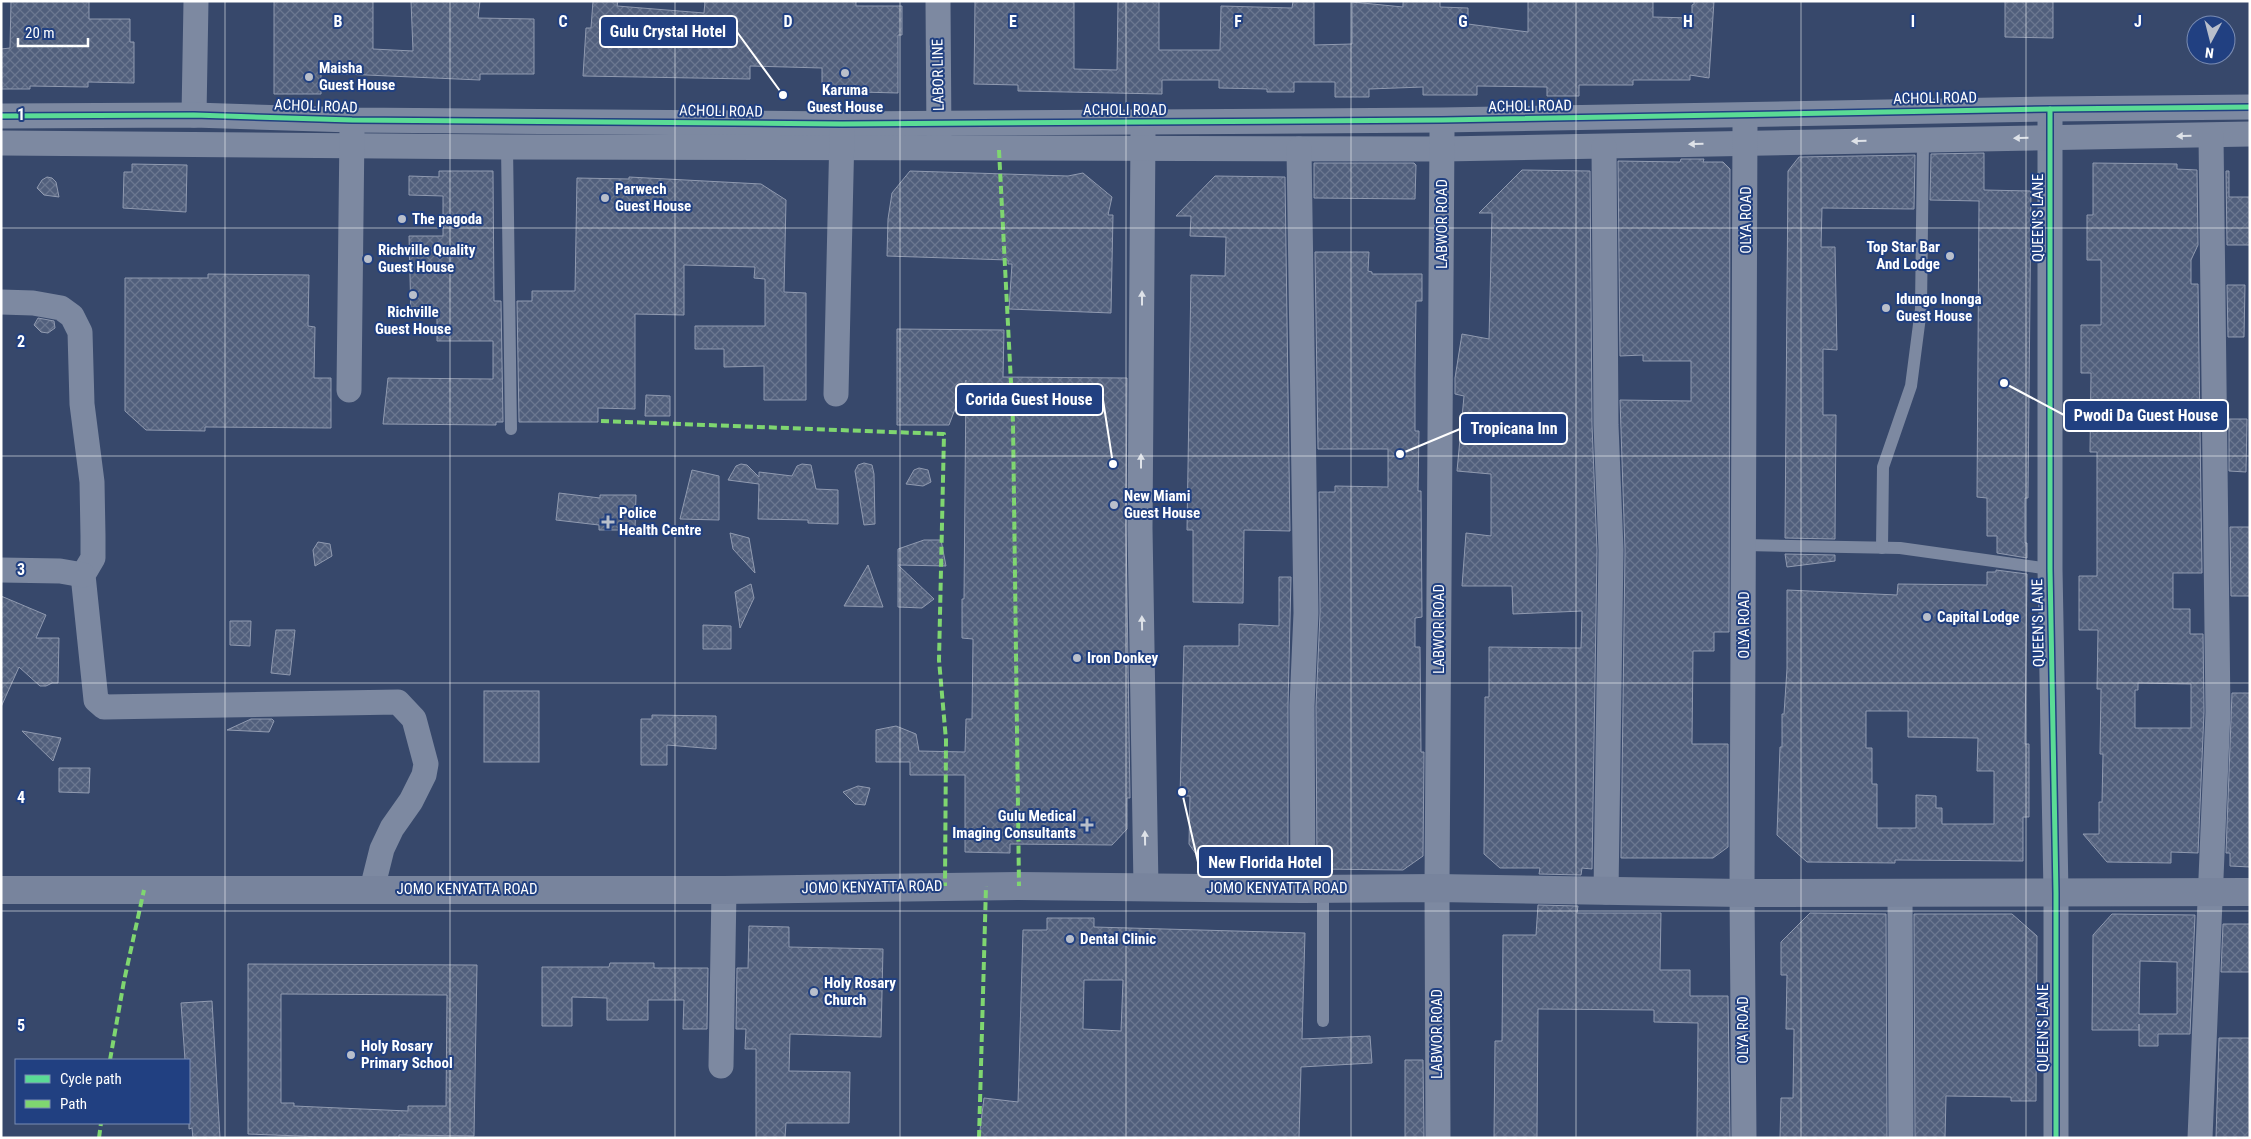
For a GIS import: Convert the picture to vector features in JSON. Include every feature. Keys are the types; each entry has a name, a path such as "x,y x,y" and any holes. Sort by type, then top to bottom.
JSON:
{"main road":[{"name":"JOMO KENYATTA ROAD","path":"1,890 724,890 945,886 1313,889 1437,888 1742,893 2250,892"}],"street":[{"path":"194,115 196,1"},
{"name":"LABOR LINE","path":"938,1 939,149"},
{"name":"ACHOLI ROAD","path":"1,142 507,147 842,136 939,123 1442,120 2050,108 2250,107"},
{"name":"QUEEN'S LANE","path":"2050,108 2050,569 2056,893 2056,1138"},
{"name":"OLYA ROAD","path":"1744,1138 1742,893 1745,545 1745,113"},
{"name":"ACHOLI ROAD","path":"1,116 194,115 842,136 939,149 1443,150 2250,134"},
{"path":"348,390 352,120"},
{"name":"LABWOR ROAD","path":"1438,1138 1437,888 1442,120"},
{"path":"1143,122 1140,528 1146,887"},
{"path":"836,394 842,136"},
{"path":"2200,1138 2218,712 2211,136"},
{"path":"1604,147 1606,425 1611,550 1606,892"},
{"path":"1300,149 1306,613 1302,715 1313,889"},
{"path":"1,302 33,303 60,308 72,316 80,332 82,404 92,482 93,536 93,558 83,575 96,700 104,707 398,702 414,719 425,759 424,774 411,801 392,828 382,849 372,889"},
{"path":"1,570 60,571 83,575"},
{"path":"721,1066 724,890"},
{"path":"1900,893 1901,1138"}],"lane":[{"path":"1882,548 1883,467 1911,386 1921,309 1923,140"},
{"path":"507,147 511,429"},
{"path":"1745,545 1900,548 2050,569"},
{"path":"1313,889 1323,1021"}],"building":[{"path":"11,1 89,1 89,19 130,19 130,42 134,42 134,83 88,82 88,87 30,86 30,89 1,89 1,49 10,48"},
{"path":"274,1 373,1 373,49 413,51 411,1 480,1 478,18 534,19 534,74 480,74 480,80 321,73 321,94 274,94"},
{"path":"593,1 618,1 617,6 704,13 705,1 856,1 856,6 902,6 902,35 898,35 898,93 822,91 822,68 750,66 750,79 583,76 586,28 591,28"},
{"path":"975,1 1074,2 1074,69 1117,70 1118,1 1159,1 1159,50 1220,50 1221,6 1292,8 1293,1 1314,1 1314,45 1352,44 1352,2 1403,7 1403,1 1440,1 1440,7 1468,8 1468,24 1528,32 1528,1 1653,1 1653,17 1692,18 1692,5 1694,1 1714,1 1709,78 1690,75 1690,80 1633,80 1633,85 1579,85 1579,96 1547,96 1547,87 1477,86 1477,95 1423,95 1423,87 1369,89 1369,97 1335,97 1335,82 1294,82 1294,92 1267,92 1267,89 1219,88 1219,80 1162,80 1162,94 1018,91 1018,85 974,84"},
{"path":"2005,1 2053,1 2053,38 2005,37"},
{"path":"1984,153 1984,190 2031,191 2028,498 2025,498 2027,558 1997,553 1997,536 1987,536 1987,498 1977,497 1979,201 1930,200 1931,154"},
{"path":"1915,155 1914,209 1822,208 1821,247 1835,247 1837,350 1823,349 1823,415 1836,415 1835,539 1785,538 1788,171 1799,157"},
{"path":"1681,159 1704,159 1703,162 1723,162 1730,169 1729,632 1714,632 1714,651 1693,651 1692,744 1728,744 1728,847 1713,858 1621,858 1625,550 1620,400 1691,401 1691,361 1643,361 1643,355 1620,356 1618,161 1680,162"},
{"path":"1314,163 1414,163 1416,165 1415,199 1314,198"},
{"path":"2093,163 2177,164 2177,169 2197,170 2198,245 2191,260 2191,284 2198,284 2202,573 2173,573 2173,609 2190,609 2190,634 2203,634 2204,712 2198,853 2171,852 2171,863 2107,862 2083,834 2099,834 2099,802 2102,802 2103,754 2100,754 2101,689 2097,689 2098,630 2079,630 2079,576 2097,576 2097,452 2090,452 2091,373 2081,373 2081,325 2101,325 2101,260 2087,260 2087,215 2093,215","holes":["2138,683 2191,684 2191,728 2135,728 2135,690 2138,690"]},
{"path":"132,164 187,165 186,212 123,208 124,172 132,172"},
{"path":"1522,170 1590,171 1592,425 1597,550 1592,869 1582,868 1581,875 1539,874 1540,868 1500,868 1484,854 1485,697 1489,697 1489,647 1581,648 1582,611 1513,614 1512,586 1462,586 1466,533 1491,536 1491,474 1457,471 1464,396 1455,394 1455,378 1462,334 1489,339 1492,213 1479,213"},
{"path":"439,171 493,171 494,301 501,301 503,422 496,422 496,425 383,424 388,378 493,379 493,341 437,341 437,316 411,316 409,236 443,236 443,196 409,195 409,176 439,177"},
{"path":"910,171 1068,176 1083,173 1112,197 1108,215 1113,215 1111,313 1009,309 1012,264 1008,264 1008,260 887,256 888,219 892,193"},
{"path":"2226,171 2229,171 2229,197 2250,197 2250,245 2227,245"},
{"path":"1215,176 1285,177 1290,531 1244,530 1243,603 1193,602 1193,530 1187,530 1191,275 1225,276 1226,237 1190,236 1191,216 1176,216"},
{"path":"47,177 52,178 56,182 59,197 44,195 37,188 42,180"},
{"path":"629,177 761,184 786,200 784,292 806,293 806,400 764,400 764,366 724,367 724,349 695,349 695,326 765,326 765,279 754,278 755,267 684,265 684,315 635,314 635,409 598,408 598,422 519,422 517,301 532,301 532,291 575,291 577,178 629,179"},
{"path":"1315,252 1369,252 1368,271 1372,272 1372,274 1422,274 1422,301 1416,301 1415,431 1419,431 1418,491 1421,491 1422,617 1415,618 1415,647 1420,647 1421,752 1424,752 1423,856 1403,870 1317,869 1316,706 1320,613 1319,492 1335,492 1335,486 1388,487 1388,449 1318,449"},
{"path":"208,274 309,275 308,326 315,327 314,378 331,378 331,428 205,427 205,431 146,430 125,411 125,278 208,278"},
{"path":"2227,285 2245,285 2244,337 2228,337"},
{"path":"38,318 54,321 55,328 48,333 41,332 34,325"},
{"path":"897,329 1004,330 1003,377 1127,378 1126,528 1130,798 1127,798 1127,829 1112,845 1010,844 1010,853 965,852 965,775 910,775 910,762 876,762 876,730 896,726 916,734 919,751 965,752 966,719 972,719 973,639 962,638 966,380 949,425 897,425"},
{"path":"646,395 670,396 670,416 645,416"},
{"path":"2229,419 2247,419 2246,472 2229,471"},
{"path":"864,463 872,465 874,474 875,524 864,525 855,471 858,465"},
{"path":"741,464 747,465 759,477 759,472 792,476 797,466 802,464 811,465 816,489 838,490 838,524 808,523 808,520 758,519 759,484 728,480 736,466"},
{"path":"919,468 928,470 931,482 923,486 906,484 914,470"},
{"path":"692,470 719,476 719,520 680,519"},
{"path":"559,493 600,498 600,495 636,495 635,530 599,530 599,525 556,520"},
{"path":"2230,527 2250,527 2250,596 2231,596"},
{"path":"730,533 749,538 755,573 733,549"},
{"path":"924,540 941,540 946,566 898,565 898,549"},
{"path":"318,542 330,544 332,556 315,566 313,550"},
{"path":"1785,554 1835,555 1835,561 1787,567"},
{"path":"868,565 883,607 844,606"},
{"path":"898,565 934,599 922,608 898,607"},
{"path":"1996,570 2027,574 2025,744 2029,744 2029,817 2023,817 2023,861 1895,860 1895,863 1807,862 1777,835 1780,747 1782,747 1782,714 1784,714 1787,669 1787,590 1897,595 1898,584 1987,585 1987,572 1996,572","holes":["1866,711 1908,711 1908,737 1978,738 1977,771 1994,771 1994,824 1942,824 1942,808 1936,808 1936,796 1916,795 1916,828 1877,828 1877,784 1872,784 1872,748 1866,748"]},
{"path":"1279,577 1291,577 1288,706 1288,864 1203,864 1189,844 1190,796 1180,796 1184,646 1239,646 1239,624 1279,626"},
{"path":"751,584 754,598 740,628 735,592"},
{"path":"1,596 46,615 36,638 59,638 58,683 40,686 19,667 1,707"},
{"path":"230,621 251,621 250,646 230,645"},
{"path":"703,625 731,626 731,649 703,649"},
{"path":"276,630 295,630 290,675 271,673"},
{"path":"484,691 539,691 539,762 484,762"},
{"path":"2232,693 2250,693 2250,867 2230,866 2230,853 2226,853"},
{"path":"652,715 716,716 716,749 667,745 667,765 641,765 641,719 652,719"},
{"path":"251,719 272,719 274,721 269,732 227,730"},
{"path":"22,731 61,738 53,761"},
{"path":"59,768 90,768 89,793 59,792"},
{"path":"858,786 870,788 865,805 855,804 843,792"},
{"path":"1538,905 1578,906 1577,913 1661,913 1660,970 1690,970 1690,996 1728,996 1730,1138 1697,1138 1698,1023 1654,1022 1654,1010 1538,1009 1537,1138 1494,1138 1495,1041 1502,1041 1503,935 1536,935"},
{"path":"1810,913 1886,914 1887,1138 1780,1138 1781,1098 1793,1098 1794,1029 1786,1029 1787,975 1781,975 1781,942"},
{"path":"1914,914 2012,914 2037,936 2036,1101 2011,1101 2011,1097 1946,1096 1945,1138 1915,1138"},
{"path":"2112,914 2195,915 2190,1034 2158,1034 2158,1046 2139,1046 2139,1030 2092,1030 2093,935","holes":["2140,961 2177,962 2177,1014 2139,1014"]},
{"path":"1047,918 1094,918 1094,927 1305,933 1302,1039 1370,1036 1372,1063 1301,1067 1299,1138 979,1138 984,1098 1018,1102 1023,930 1047,930","holes":["1084,980 1123,980 1121,1031 1083,1029"]},
{"path":"2223,924 2250,924 2250,972 2221,972"},
{"name":"Holy Rosary Church","path":"749,926 789,927 789,947 883,949 881,1037 790,1034 789,1071 850,1072 849,1123 786,1123 785,1138 756,1138 756,1049 745,1049 746,1029 736,1029 737,968 748,968"},
{"path":"610,963 654,963 654,968 708,968 707,1029 683,1029 684,1000 648,1000 648,1020 607,1020 607,998 572,997 572,1026 542,1026 542,967 609,967"},
{"path":"248,964 477,965 474,1136 399,1135 399,1138 349,1138 248,1134","holes":["281,994 447,995 446,1106 408,1106 408,1111 294,1106 294,1103 281,1103"]},
{"path":"212,1001 220,1138 193,1138 192,1128 189,1129 190,1059 185,1059 181,1003"},
{"path":"2219,1038 2250,1038 2250,1138 2216,1138"},
{"path":"1405,1060 1423,1060 1424,1138 1405,1138"}],"marked path":[{"path":"999,150 1013,422 1019,886"},
{"path":"601,421 944,434 939,660 946,740 945,886"},
{"path":"979,1138 986,886"},
{"path":"110,1059 124,981 144,890"},
{"path":"99,1138 101,1124"}],"cycle path":[{"path":"1,116 194,115 352,120 842,124 1442,120 2250,107"},
{"path":"2050,109 2050,569 2056,893 2056,1138"}],"place":[{"name":"Karuma Guest House","path":"845,73"},
{"name":"Maisha Guest House","path":"309,77"},
{"name":"Gulu Crystal Hotel","path":"783,95"},
{"name":"Parwech Guest House","path":"605,198"},
{"name":"The pagoda","path":"402,219"},
{"name":"Top Star Bar And Lodge","path":"1950,256"},
{"name":"Richville Quality Guest House","path":"368,259"},
{"name":"Richville Guest House","path":"413,295"},
{"name":"Idungo Inonga Guest House","path":"1886,308"},
{"name":"Pwodi Da Guest House","path":"2004,383"},
{"name":"Tropicana Inn","path":"1400,454"},
{"name":"Corida Guest House","path":"1113,464"},
{"name":"New Miami Guest House","path":"1114,505"},
{"name":"Police Health Centre","path":"608,522"},
{"name":"Capital Lodge","path":"1927,617"},
{"name":"Iron Donkey","path":"1077,658"},
{"name":"New Florida Hotel","path":"1182,792"},
{"name":"Gulu Medical Imaging Consultants","path":"1087,825"},
{"name":"Dental Clinic","path":"1070,939"},
{"name":"Holy Rosary Church","path":"814,992"},
{"name":"Holy Rosary Primary School","path":"351,1055"}]}
